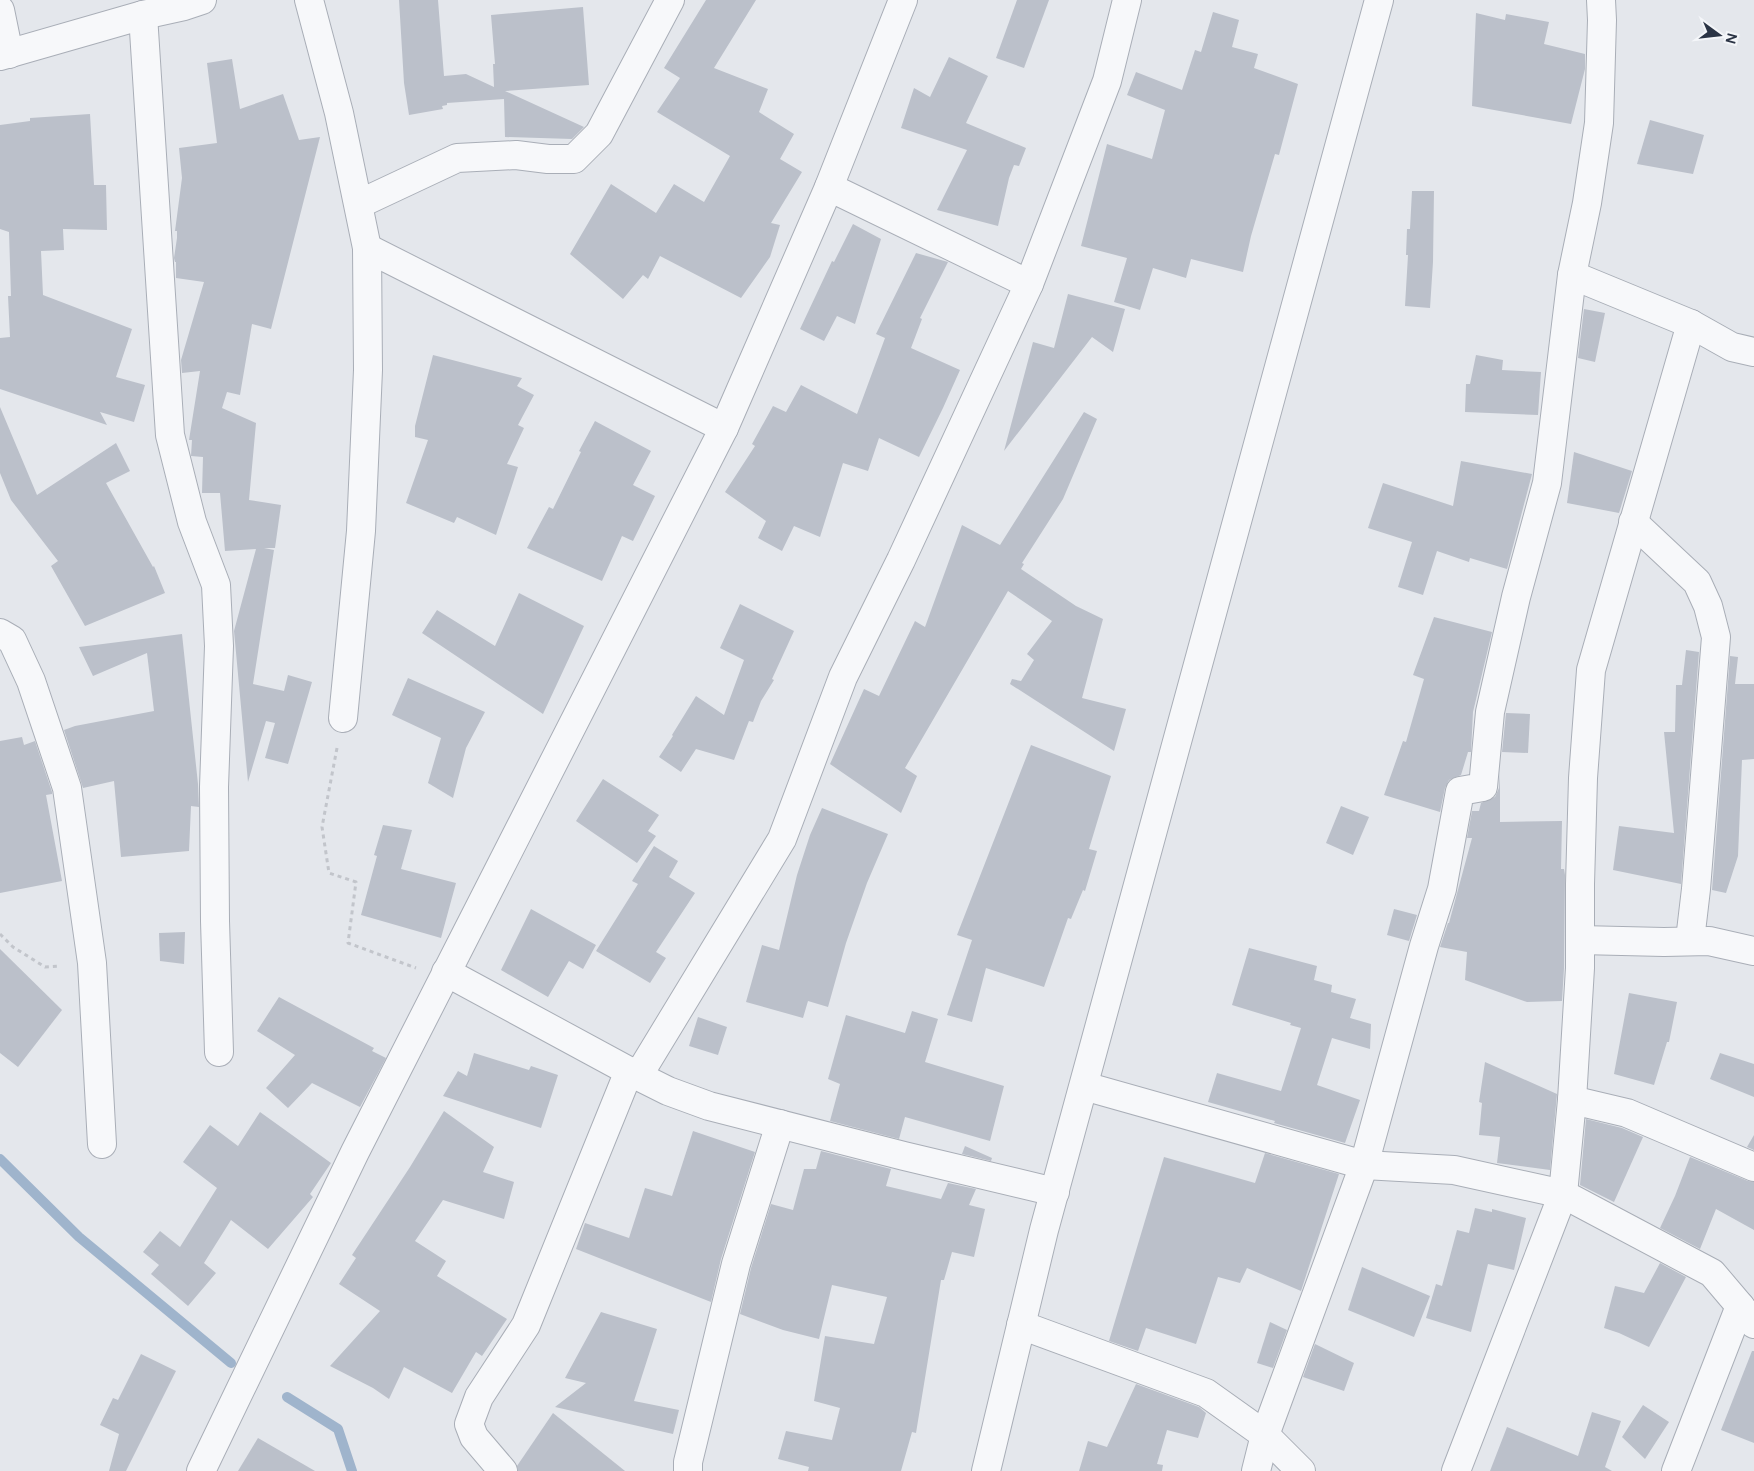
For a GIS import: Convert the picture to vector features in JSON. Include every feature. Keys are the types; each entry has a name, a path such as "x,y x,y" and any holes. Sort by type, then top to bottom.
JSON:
{"street":[{"path":"309,0 339,113 367,248 368,370 362,531 343,718"},
{"path":"359,204 457,158 516,155 548,159 574,159 599,134 670,0"},
{"path":"201,1471 355,1152 724,428 829,187 903,0"},
{"path":"503,1471 474,1437 468,1424 479,1396 526,1325 633,1073 782,839 843,677 905,551 1030,284 1107,81 1127,0"},
{"path":"986,1471 1055,1192 1379,0"},
{"path":"1256,1471 1265,1435 1364,1164 1424,946 1442,888 1460,791 1482,787 1490,712 1516,597 1547,483 1572,274 1587,203 1599,123 1601,0"},
{"path":"0,10 5,55 189,2"},
{"path":"144,15 170,435 192,522 216,585 219,646 214,787 215,921 220,1052"},
{"path":"829,187 1030,284"},
{"path":"367,248 724,428"},
{"path":"1572,274 1691,324 1732,347 1754,352"},
{"path":"1456,1471 1563,1194 1572,1100 1580,940 1583,778 1591,670 1691,324"},
{"path":"1633,522 1696,582 1708,606 1716,637 1696,888 1690,940"},
{"path":"0,633 12,640 31,681 67,788 92,963 102,1144"},
{"path":"1580,940 1664,942 1709,940 1754,951"},
{"path":"445,976 668,1091 709,1106 1055,1192"},
{"path":"1084,1086 1364,1164 1454,1170 1563,1194 1712,1273 1747,1315 1676,1471"},
{"path":"1572,1100 1626,1113 1754,1167"},
{"path":"688,1471 688,1462 736,1264 780,1124"},
{"path":"1021,1325 1206,1393 1265,1435 1301,1471"}],"path":[{"path":"343,718 322,827 329,873 356,882 348,943 445,976"},
{"path":"0,934 13,947 45,967 92,963"}],"building":[{"path":"399,0 438,0 444,76 466,74 494,87 493,64 495,64 491,15 583,7 589,85 505,91 584,127 572,139 505,137 504,99 447,103 447,105 442,106 443,109 409,115 404,83"},
{"path":"706,0 756,0 714,68 768,89 759,112 794,134 780,159 802,172 771,223 780,225 770,257 741,298 660,256 648,279 643,275 623,299 570,254 611,184 656,213 674,184 704,202 730,156 657,112 680,78 664,68"},
{"path":"1017,0 1049,0 1024,68 996,58"},
{"path":"1213,12 1239,20 1232,47 1258,54 1254,68 1298,84 1279,155 1275,154 1251,236 1243,272 1191,259 1186,278 1153,268 1140,310 1114,302 1127,258 1081,246 1107,144 1152,159 1165,110 1127,95 1136,72 1182,90 1195,50 1201,52"},
{"path":"1476,13 1505,20 1506,14 1549,22 1544,44 1585,54 1585,69 1571,124 1472,106"},
{"path":"949,57 988,76 966,123 1026,148 1019,166 1014,165 1009,178 998,226 937,210 967,150 901,128 914,88 930,97"},
{"path":"232,59 240,109 283,94 299,140 320,137 271,329 252,324 240,395 227,392 222,408 256,423 249,500 281,505 275,548 264,548 274,550 253,684 284,691 288,675 312,682 288,764 265,758 275,723 266,721 248,782 234,631 256,549 225,551 220,493 202,493 203,457 191,456 192,440 189,440 200,371 182,373 181,360 204,282 176,278 176,262 174,258 177,238 177,231 175,231 182,178 179,148 217,143 207,63"},
{"path":"90,114 94,185 106,185 107,230 63,229 64,250 41,251 43,295 132,329 116,377 145,385 134,422 100,412 107,425 0,389 0,338 10,337 8,296 11,296 9,232 0,229 0,125 30,121 30,118"},
{"path":"1650,120 1704,135 1693,174 1637,164"},
{"path":"1412,191 1434,191 1430,308 1405,306 1408,255 1406,255 1407,229 1410,229"},
{"path":"853,224 881,239 855,324 837,316 824,341 800,329 832,261 834,262"},
{"path":"916,253 948,262 920,318 922,319 911,348 960,370 943,408 919,457 879,438 868,471 843,463 820,537 794,526 782,551 758,538 766,521 725,492 755,446 752,444 773,406 786,412 801,385 857,414 885,338 876,334"},
{"path":"1068,294 1125,309 1113,352 1092,337 1004,451 1033,342 1054,348"},
{"path":"1584,309 1605,313 1595,362 1578,358"},
{"path":"433,355 522,378 517,386 534,395 518,425 524,428 507,464 518,467 496,535 457,517 454,523 406,503 428,440 415,437 415,426"},
{"path":"1476,355 1503,360 1502,370 1541,372 1538,415 1465,412 1466,384 1470,384"},
{"path":"0,407 37,495 116,443 130,471 106,483 154,566 165,593 85,626 51,566 58,561 11,500 0,473"},
{"path":"1084,412 1097,419 1063,499 1022,563 1024,564 1021,569 1076,606 1103,619 1082,698 1126,709 1114,751 1010,684 1012,679 1021,681 1034,660 1027,654 1052,621 1008,591 905,768 917,776 901,813 830,764 864,689 879,696 915,621 925,627 962,525 1000,545"},
{"path":"595,421 651,451 633,485 655,496 633,541 622,536 602,581 527,548 549,507 553,509 581,452 579,451"},
{"path":"1574,452 1632,471 1619,513 1567,503"},
{"path":"1461,461 1532,474 1507,569 1470,558 1469,562 1437,551 1423,595 1398,587 1412,542 1368,528 1383,483 1453,506"},
{"path":"519,593 584,626 543,714 422,633 437,610 495,646"},
{"path":"740,604 794,631 772,679 774,680 761,701 753,722 749,721 734,760 696,749 681,772 659,757 696,696 724,715 744,660 720,648"},
{"path":"1434,617 1492,632 1473,712 1471,752 1468,752 1461,775 1449,780 1445,788 1440,812 1384,795 1403,741 1406,742 1424,679 1413,675"},
{"path":"182,634 199,807 191,806 189,851 121,857 114,781 83,788 64,730 75,726 154,711 147,653 93,676 79,647"},
{"path":"1686,650 1699,652 1681,884 1613,870 1619,826 1674,833 1664,732 1675,732 1676,685 1682,685"},
{"path":"1730,656 1738,657 1735,684 1754,684 1754,759 1742,760 1738,856 1726,893 1712,890"},
{"path":"408,678 485,712 466,748 453,798 428,783 441,738 392,715"},
{"path":"1506,713 1530,714 1528,753 1502,752"},
{"path":"22,737 24,745 35,741 52,792 52,794 46,795 62,881 0,893 0,741"},
{"path":"1031,745 1111,776 1089,849 1097,851 1085,891 1083,890 1071,919 1068,918 1044,987 986,968 972,1022 947,1015 972,940 957,935"},
{"path":"1500,773 1500,822 1562,821 1561,869 1564,869 1565,875 1562,1001 1527,1002 1465,980 1467,952 1440,947 1449,923 1472,838 1467,838 1472,811 1479,811 1481,803 1495,797 1499,788"},
{"path":"603,779 659,815 648,831 656,836 637,863 576,821"},
{"path":"1341,806 1369,817 1353,855 1326,843"},
{"path":"822,808 888,834 867,883 846,943 828,1007 808,1001 803,1018 746,1002 762,945 779,950 797,875 810,835"},
{"path":"383,825 412,830 401,869 456,883 441,938 361,915 377,856 374,855"},
{"path":"654,846 678,861 669,877 695,893 656,952 666,958 650,983 596,951 638,884 632,881"},
{"path":"531,909 596,945 583,969 569,961 548,997 501,970"},
{"path":"1394,909 1417,915 1409,941 1387,935"},
{"path":"185,932 184,964 160,961 159,933"},
{"path":"1249,948 1317,966 1314,980 1332,985 1331,992 1356,999 1350,1018 1371,1024 1370,1049 1332,1038 1317,1085 1360,1100 1345,1143 1208,1102 1217,1073 1281,1091 1301,1028 1290,1025 1291,1023 1232,1005"},
{"path":"0,949 62,1010 18,1067 0,1053"},
{"path":"1629,993 1677,1002 1669,1042 1667,1042 1654,1085 1614,1074"},
{"path":"279,997 374,1048 372,1051 386,1058 360,1107 312,1083 288,1108 266,1088 295,1055 257,1031"},
{"path":"912,1011 938,1019 925,1062 1004,1086 990,1141 905,1117 899,1139 830,1121 840,1084 828,1079 846,1015 905,1033"},
{"path":"698,1017 727,1027 718,1055 689,1046"},
{"path":"474,1053 529,1070 531,1066 558,1075 541,1128 443,1096 458,1071 467,1076"},
{"path":"1720,1053 1754,1064 1754,1097 1710,1079"},
{"path":"1485,1062 1557,1094 1550,1170 1497,1163 1500,1137 1479,1135 1482,1103 1479,1102"},
{"path":"444,1111 494,1147 483,1172 514,1182 504,1219 443,1200 415,1241 446,1261 437,1276 507,1319 482,1356 476,1352 452,1393 404,1367 389,1399 373,1388 330,1366 380,1311 339,1284 356,1258 352,1255"},
{"path":"260,1112 331,1163 310,1194 313,1197 268,1249 231,1220 204,1263 216,1273 188,1306 151,1274 159,1265 143,1252 160,1231 180,1247 217,1188 183,1162 210,1125 238,1146"},
{"path":"1586,1119 1622,1128 1643,1137 1614,1202 1580,1185"},
{"path":"693,1131 755,1152 721,1259 711,1302 576,1249 585,1223 629,1238 645,1188 672,1196"},
{"path":"1754,1135 1754,1150 1747,1147"},
{"path":"965,1146 992,1158 991,1161 962,1154"},
{"path":"821,1151 891,1169 886,1186 941,1199 948,1183 976,1189 969,1205 985,1209 974,1257 952,1252 944,1280 941,1280 916,1433 912,1432 901,1471 808,1471 809,1467 778,1459 786,1431 832,1440 840,1408 814,1401 825,1336 874,1344 887,1297 832,1285 819,1339 783,1330 740,1314 751,1268 771,1204 793,1210 804,1169 816,1169"},
{"path":"1265,1153 1339,1174 1301,1291 1247,1268 1240,1283 1218,1277 1196,1344 1146,1328 1138,1351 1109,1341 1164,1157 1255,1183"},
{"path":"1690,1157 1754,1182 1754,1230 1716,1209 1700,1249 1660,1228"},
{"path":"1475,1208 1492,1212 1492,1209 1526,1218 1514,1270 1488,1264 1471,1332 1426,1318 1436,1284 1442,1286 1457,1230 1469,1233"},
{"path":"1660,1263 1686,1277 1649,1347 1604,1328 1615,1286 1644,1293"},
{"path":"1362,1267 1430,1296 1414,1337 1348,1310"},
{"path":"601,1312 657,1329 634,1401 679,1410 673,1434 555,1407 586,1383 565,1378"},
{"path":"1270,1322 1287,1330 1273,1368 1257,1363"},
{"path":"1315,1344 1354,1363 1344,1391 1303,1377"},
{"path":"1752,1351 1754,1351 1754,1443 1721,1430"},
{"path":"141,1354 176,1371 126,1471 109,1471 119,1434 100,1425 113,1398 118,1400"},
{"path":"1136,1384 1199,1407 1206,1413 1198,1438 1167,1430 1157,1464 1163,1465 1162,1471 1079,1471 1088,1441 1107,1447"},
{"path":"1643,1405 1669,1422 1645,1459 1622,1437"},
{"path":"1592,1412 1621,1421 1605,1467 1612,1471 1490,1471 1507,1427 1578,1456"},
{"path":"553,1413 625,1471 518,1471 517,1466"},
{"path":"258,1438 315,1471 238,1471"}],"waterway":[{"path":"0,1159 79,1237 231,1363"},
{"path":"287,1397 338,1429 352,1471"}]}
